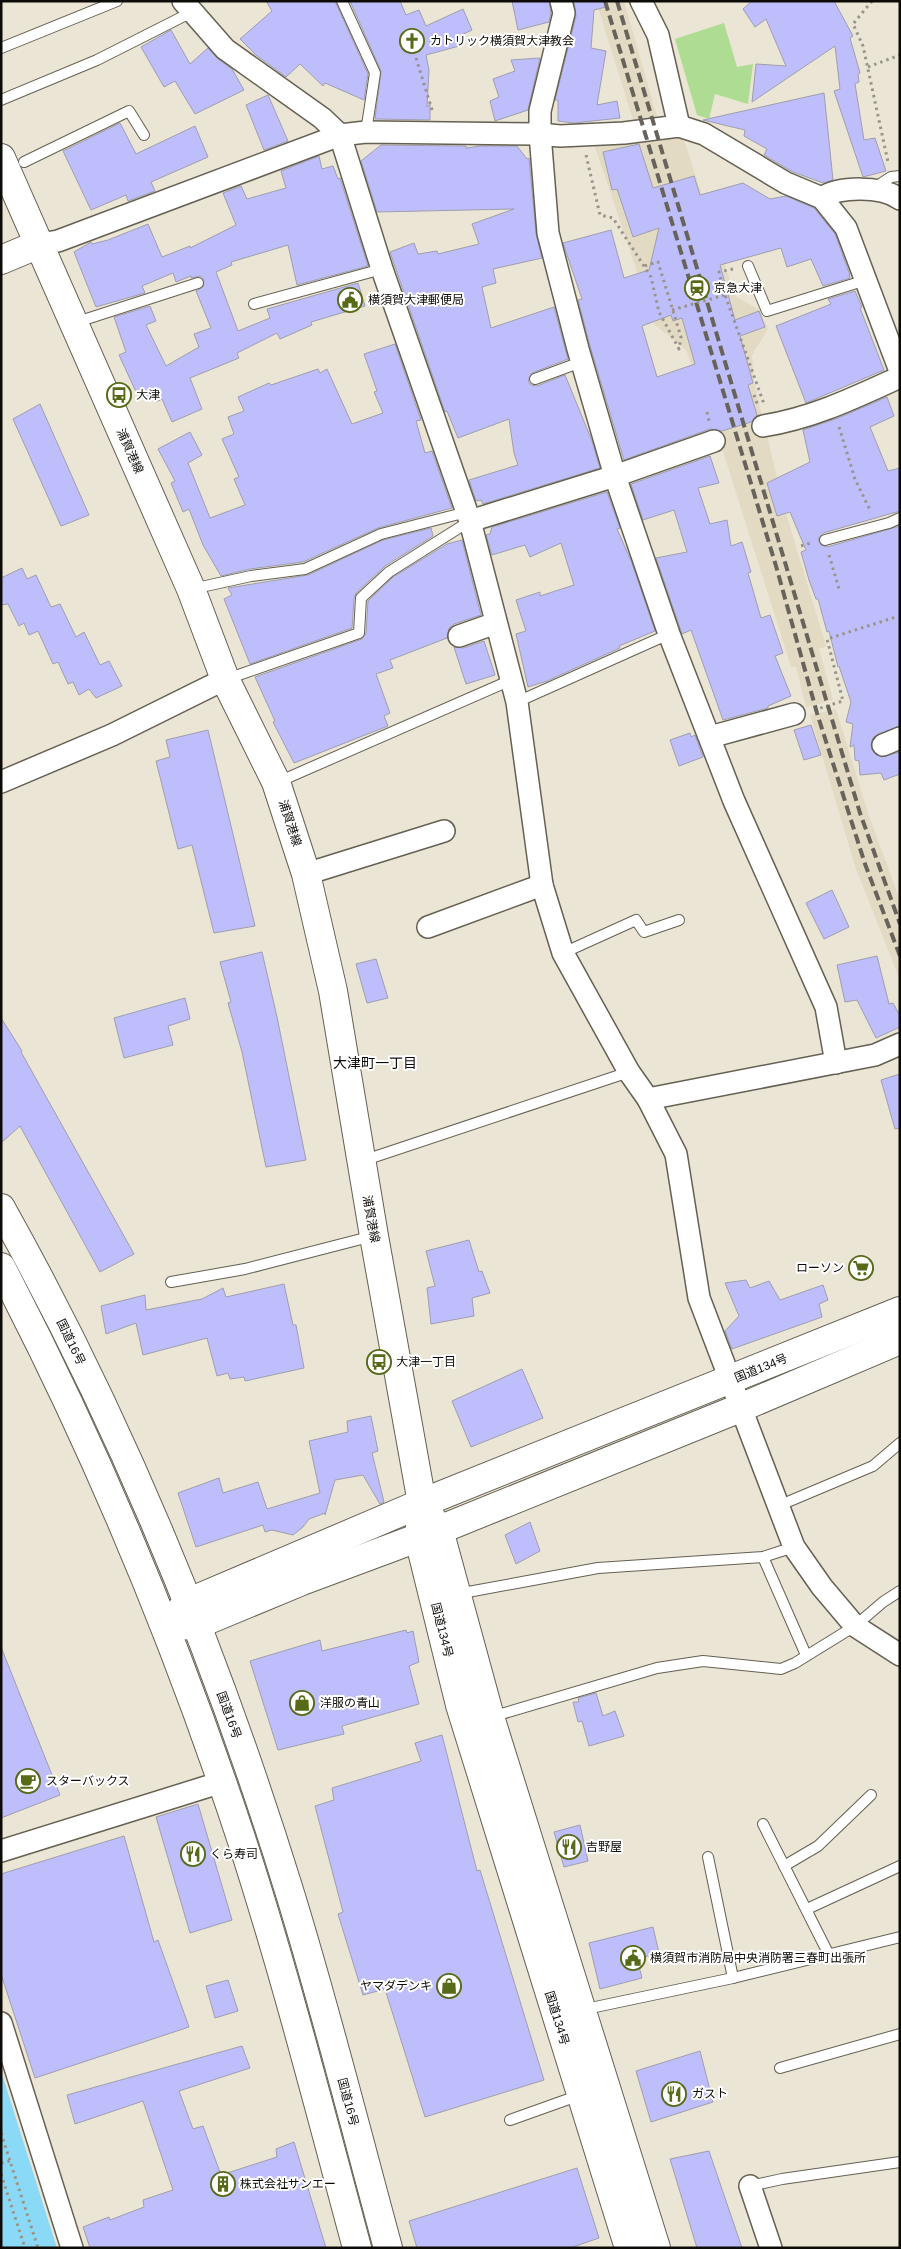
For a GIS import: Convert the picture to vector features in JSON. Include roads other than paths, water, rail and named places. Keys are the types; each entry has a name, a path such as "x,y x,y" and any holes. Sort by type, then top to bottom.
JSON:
{"main road":[{"name":"浦賀港線","path":"13,160 39,244 191,589 225,679 276,782 306,874 334,991 361,1162 422,1503"},
{"path":"1,260 39,244"},
{"name":"国道16号","path":"1,1208 93,1385 192,1614 252,1778 288,1887 388,2248"},
{"path":"1,1267 84,1434 166,1626 222,1782 270,1932 357,2248"},
{"name":"国道134号","path":"656,2248 593,2090 460,1705 422,1503 900,1311"},
{"path":"192,1614 302,1581 429,1534 740,1408 900,1340"},
{"path":"166,1626 422,1503"},
{"name":"国道134号","path":"429,1534 456,1594 490,1717 580,2010 593,2090 629,2248"}],"street":[{"path":"561,1 564,13 540,111 540,134 548,233 581,362 615,476 669,634 738,810 826,1007 836,1063"},
{"path":"641,1 658,35 679,126"},
{"path":"188,6 225,49 322,118 340,135 382,269 468,516 517,702 542,885 563,953 629,1072 648,1099 676,1154 699,1298 794,1547 822,1587 855,1626 900,1655"},
{"path":"39,244 58,241 340,135 366,132 582,135 679,126 704,134 786,183 822,198 846,228 900,370"},
{"path":"822,198 830,192 873,189 893,194 900,199"},
{"path":"767,425 794,421 833,407 900,377"},
{"path":"468,516 615,476 714,441"},
{"path":"459,636 496,623"},
{"path":"1,782 112,736 225,679"},
{"path":"710,737 794,714"},
{"path":"306,874 444,831"},
{"path":"428,927 542,885"},
{"path":"648,1099 875,1055 900,1044"},
{"path":"1,1851 222,1782"},
{"path":"1,2023 72,2248"},
{"path":"750,2186 771,2248"}],"lane":[{"path":"1,48 117,1"},
{"path":"342,1 374,73 366,132"},
{"path":"1,100 97,60 188,6"},
{"path":"13,160 129,111 144,135"},
{"path":"873,189 895,176"},
{"path":"748,266 767,310 866,280"},
{"path":"254,304 382,269"},
{"path":"73,323 198,283"},
{"path":"535,378 581,362"},
{"path":"191,589 251,576 305,569 381,534 468,516"},
{"path":"225,679 359,633 361,598 390,572 468,516"},
{"path":"825,540 900,518"},
{"path":"517,702 669,634"},
{"path":"276,782 511,680"},
{"path":"563,953 636,920 644,932 679,920"},
{"path":"361,1162 629,1072"},
{"path":"171,1282 245,1269 374,1236"},
{"path":"778,1506 873,1466 900,1443"},
{"path":"456,1594 598,1568 763,1557 794,1547"},
{"path":"763,1557 806,1655"},
{"path":"490,1717 657,1668 703,1661 781,1669 855,1626 883,1602 900,1591"},
{"path":"784,1866 818,1846 871,1795"},
{"path":"763,1824 828,1953"},
{"path":"708,1857 732,1978"},
{"path":"806,1909 900,1866"},
{"path":"580,2010 732,1978 828,1953 900,1937"},
{"path":"780,2068 900,2034"},
{"path":"510,2120 593,2090"},
{"path":"750,2186 782,2179 900,2162"}],"water":[{"path":"1,2071 57,2248 1,2248"}],"railway":[{"path":"605,1 776,566 817,713 865,864 900,956"},
{"path":"617,1 860,813 900,924"}],"place":[{"name":"カトリック横須賀大津教会","path":"412,41"},
{"name":"京急大津","path":"697,288"},
{"name":"横須賀大津郵便局","path":"350,300"},
{"name":"大津","path":"119,395"},
{"name":"ローソン","path":"861,1268"},
{"name":"大津一丁目","path":"379,1362"},
{"name":"洋服の青山","path":"302,1703"},
{"name":"スターバックス","path":"28,1781"},
{"name":"吉野屋","path":"569,1847"},
{"name":"くら寿司","path":"193,1854"},
{"name":"横須賀市消防局中央消防署三春町出張所","path":"633,1958"},
{"name":"ヤマダデンキ","path":"449,1986"},
{"name":"ガスト","path":"674,2094"},
{"name":"株式会社サンエー","path":"223,2184"}],"district":[{"name":"大津町一丁目","path":"375,1063"}]}
